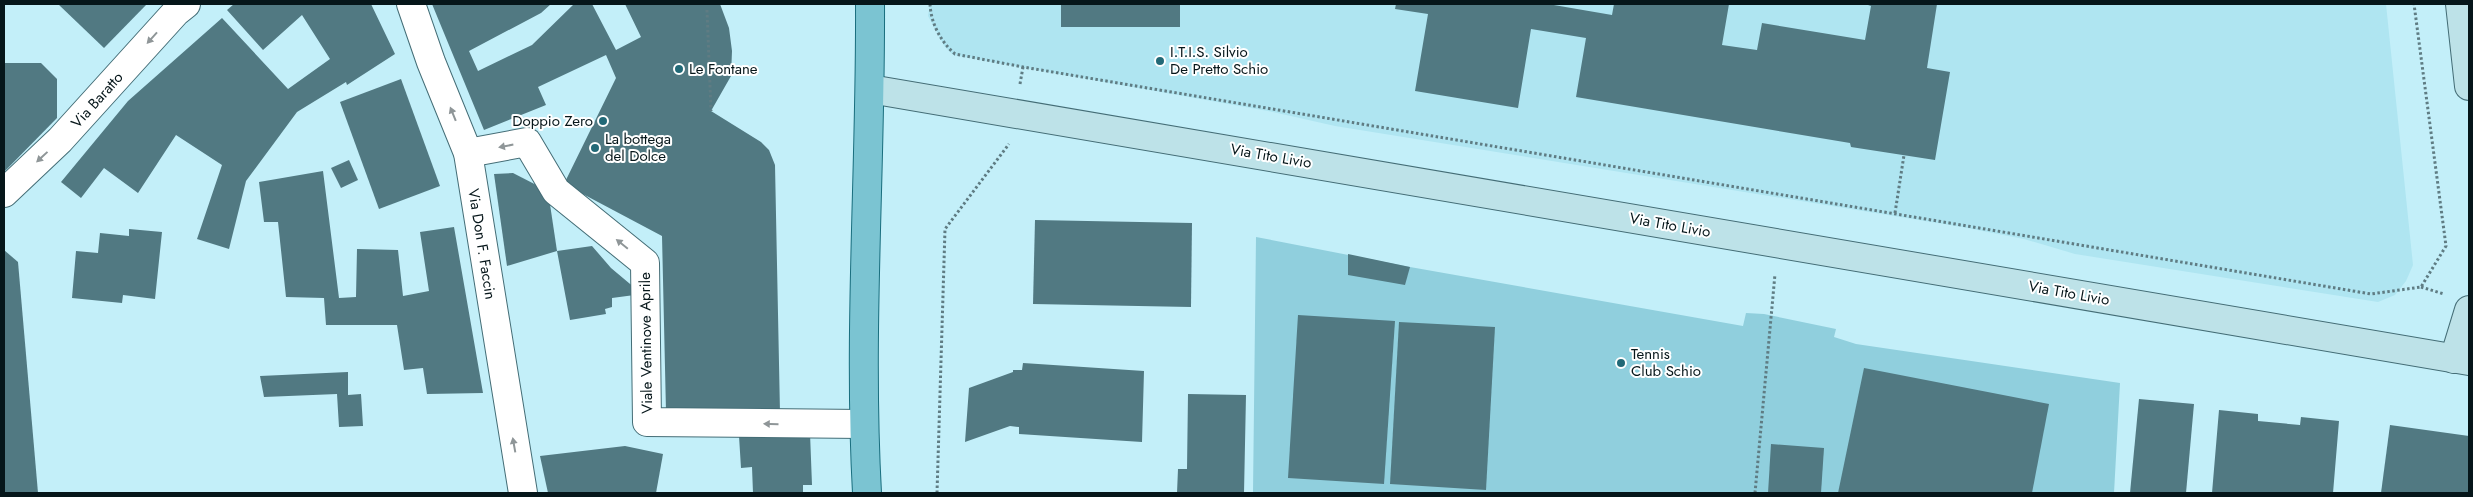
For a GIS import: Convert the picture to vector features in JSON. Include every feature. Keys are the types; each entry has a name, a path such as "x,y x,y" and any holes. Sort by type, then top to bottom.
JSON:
{"main road":[{"path":"867,493 863,424 870,4"}],"street":[{"name":"Via Baratto","path":"4,193 60,140 176,12 186,4"},
{"name":"Via Don F. Faccin","path":"411,4 431,62 468,153 523,493"},
{"path":"2460,4 2469,86"},
{"name":"Via Tito Livio","path":"870,89 2462,360"},
{"name":"Viale Ventinove Aprile","path":"468,153 527,142 556,191 645,263 647,422 863,424"},
{"path":"2462,360 2469,310"}],"path":[{"path":"930,4 931,18 948,48 955,54 2371,294 2420,287 2446,246 2414,4"},
{"path":"707,10 711,111"},
{"path":"937,493 945,229 1009,145"},
{"path":"1895,213 1904,155"},
{"path":"1755,493 1778,243"}],"shaded area":[{"path":"930,4 2386,4 2413,265 2406,281 2395,295 2378,302 2075,254 2024,239 1962,227 1335,126 1273,112 953,55 945,47 928,16"},
{"name":"Tennis Club Schio","path":"1256,237 1410,267 1743,326 1746,313 1764,314 1836,329 1834,337 1856,344 2120,383 2114,493 1253,493"}],"building":[{"path":"58,4 147,4 104,48"},
{"path":"234,4 371,4 395,54 347,85 346,82 297,112 246,181 229,249 197,239 222,165 176,135 138,193 104,168 81,198 61,182 128,101 222,18 288,89 330,59 302,15 263,50 227,10"},
{"path":"432,4 551,4 541,13 469,51 478,71 532,45 574,4 592,4 616,50 641,37 625,4 720,4 729,28 732,51 731,76 711,111 761,142 769,150 775,165 780,413 666,411 662,236 564,184 616,78 606,55 538,87 546,105 484,130"},
{"path":"1061,4 1180,4 1180,27 1061,27"},
{"path":"1396,4 1548,4 1612,15 1614,4 1729,4 1722,45 1757,50 1762,23 1865,40 1871,6 1865,4 1937,4 1927,68 1950,72 1935,160 1851,147 1850,143 1576,97 1586,38 1531,29 1518,108 1415,91 1428,14 1395,9"},
{"path":"4,63 41,63 57,79 57,118 4,172"},
{"path":"401,79 440,186 379,209 340,102"},
{"path":"349,160 358,180 341,188 331,168"},
{"path":"323,171 339,298 356,297 357,249 398,250 403,296 429,291 420,232 454,227 483,393 427,394 423,368 404,370 397,325 326,325 324,298 286,297 278,222 264,222 259,182"},
{"path":"513,173 548,191 557,251 507,266 494,174"},
{"path":"1035,220 1192,223 1191,307 1033,304"},
{"path":"129,229 162,232 155,299 123,295 122,303 72,298 76,251 98,253 100,233 129,236"},
{"path":"592,246 611,268 642,294 612,298 612,307 605,309 606,314 570,320 557,251"},
{"path":"4,250 18,262 38,493 4,493"},
{"path":"1348,254 1410,267 1405,285 1348,275"},
{"path":"1298,315 1395,321 1384,484 1288,478"},
{"path":"1399,322 1495,327 1486,490 1390,484"},
{"path":"1023,363 1144,371 1142,442 1019,434 1019,427 1010,426 965,442 969,388 1013,372 1013,370 1022,370"},
{"path":"1864,368 2049,404 2032,493 1838,493"},
{"path":"348,372 348,395 361,394 363,426 339,427 337,394 264,397 260,376"},
{"path":"1188,394 1246,395 1244,493 1177,493 1178,469 1187,469"},
{"path":"2139,399 2194,404 2186,493 2130,493"},
{"path":"2219,410 2258,414 2258,421 2300,425 2301,417 2339,421 2333,493 2212,493"},
{"path":"2390,425 2469,436 2469,493 2381,493"},
{"path":"810,433 812,485 803,485 803,493 753,493 752,467 741,468 739,436"},
{"path":"1771,444 1824,448 1821,493 1768,493"},
{"path":"625,446 663,454 656,493 548,493 540,456"}],"place":[{"name":"I.T.I.S. Silvio De Pretto Schio","path":"1160,61"},
{"name":"Le Fontane","path":"679,69"},
{"name":"Doppio Zero","path":"603,121"},
{"name":"La bottega del Dolce","path":"595,148"},
{"name":"Tennis Club Schio","path":"1621,363"}]}
